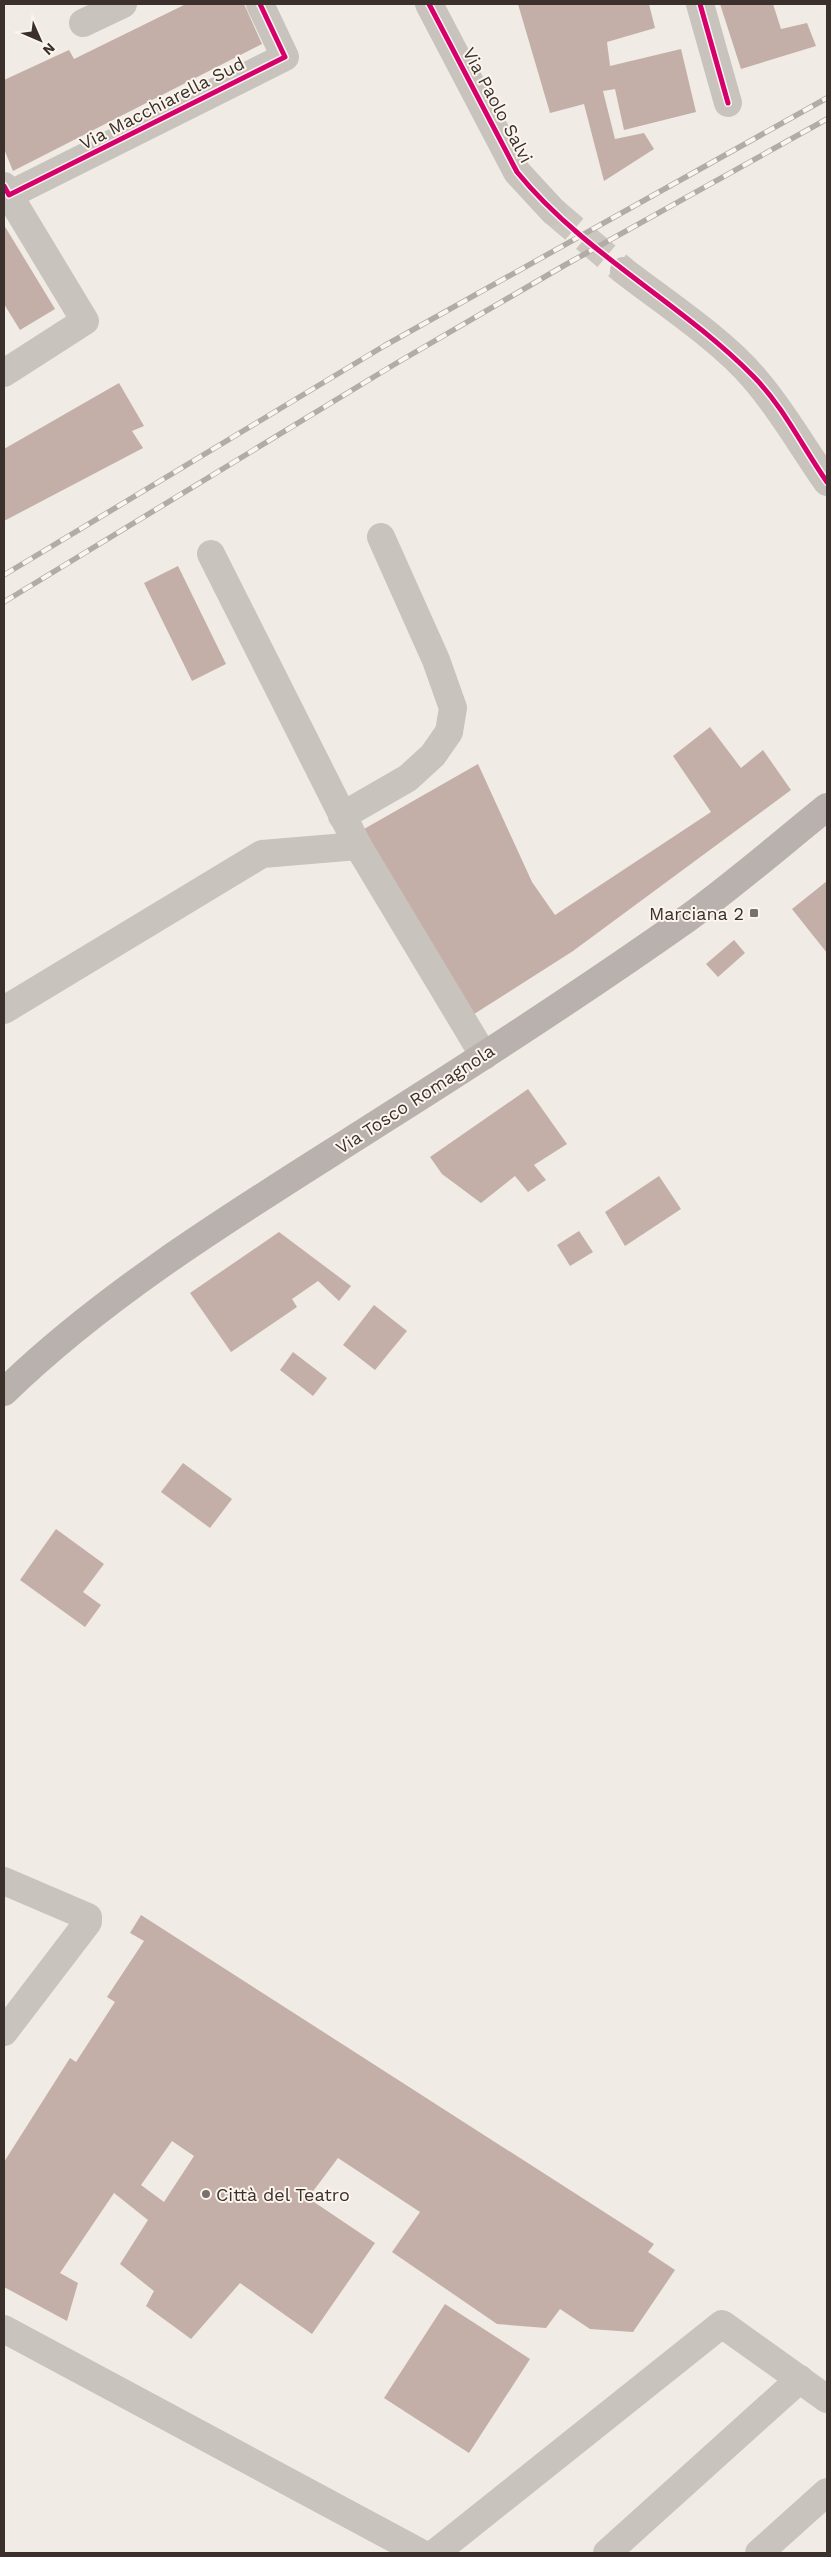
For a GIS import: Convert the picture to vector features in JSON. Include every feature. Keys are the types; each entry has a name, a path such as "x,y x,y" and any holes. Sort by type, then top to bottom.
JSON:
{"main road":[{"name":"Via Tosco Romagnola","path":"4,1392 71,1333 131,1286 285,1183 484,1056 689,917 827,807"}],"street":[{"path":"83,23 123,4"},
{"name":"Via Macchiarella Sud","path":"6,191 285,57 260,4"},
{"name":"Via Paolo Salvi","path":"429,4 517,172 553,211"},
{"path":"700,4 728,103"},
{"path":"4,373 85,321 6,191"},
{"path":"624,271 716,343 754,377 782,414 827,482"},
{"path":"342,816 408,778 433,755 449,732 454,708 436,660 382,537"},
{"path":"212,554 358,846 484,1056"},
{"path":"4,1010 262,854 358,846"},
{"path":"4,1881 88,1917 88,1922 4,2032"},
{"path":"435,2553 722,2324 827,2399"},
{"path":"4,2328 421,2553"},
{"path":"607,2553 800,2380"},
{"path":"759,2553 827,2492"}],"building":[{"path":"186,4 244,4 262,44 13,171 4,149 4,80 69,50 74,59"},
{"path":"518,4 649,4 655,28 607,42 610,66 681,49 696,112 624,130 615,89 603,91 615,139 644,133 654,149 604,181 584,104 550,113"},
{"path":"720,4 773,4 781,29 807,23 816,46 741,69"},
{"path":"4,225 55,309 20,330 4,304"},
{"path":"119,383 144,426 132,431 143,448 4,521 4,449"},
{"path":"178,566 226,664 192,681 144,583"},
{"path":"710,727 741,768 763,750 791,790 573,951 471,1016 364,829 478,764 532,882 555,915 711,812 673,756"},
{"path":"827,881 827,953 792,909"},
{"path":"734,940 745,953 718,977 706,964"},
{"path":"528,1089 567,1144 534,1165 546,1180 528,1192 515,1176 481,1203 442,1174 430,1157"},
{"path":"659,1176 681,1209 625,1246 605,1212"},
{"path":"579,1231 593,1252 570,1266 557,1245"},
{"path":"279,1232 351,1286 339,1301 318,1281 292,1299 297,1307 231,1352 190,1293"},
{"path":"374,1305 407,1331 375,1370 343,1345"},
{"path":"293,1352 327,1378 313,1396 280,1370"},
{"path":"183,1463 232,1499 210,1528 161,1492"},
{"path":"56,1529 104,1564 83,1592 101,1605 85,1627 20,1580"},
{"path":"141,1915 654,2244 648,2252 675,2270 633,2332 590,2329 560,2309 546,2328 497,2324 392,2252 420,2212 338,2158 308,2198 375,2243 312,2334 240,2283 191,2339 146,2306 154,2291 120,2264 148,2220 114,2193 60,2273 78,2283 67,2321 4,2287 4,2162 70,2058 76,2062 115,2002 107,1997 144,1941 130,1933","holes":["172,2141 194,2156 164,2202 141,2185"]},
{"path":"445,2304 530,2359 469,2453 384,2398"}],"tunnel":[{"path":"553,211 624,271"}],"railway":[{"path":"4,575 384,346 827,98"},
{"path":"4,602 395,364 565,265 827,119"}],"cycle path":[{"path":"4,186 9,195 285,57 260,4"},
{"path":"429,4 517,172 571,228 695,324 753,376 774,400 827,482"},
{"path":"700,4 728,103"}],"place":[{"name":"Marciana 2","path":"754,913"},
{"name":"Città del Teatro","path":"206,2194"}]}
